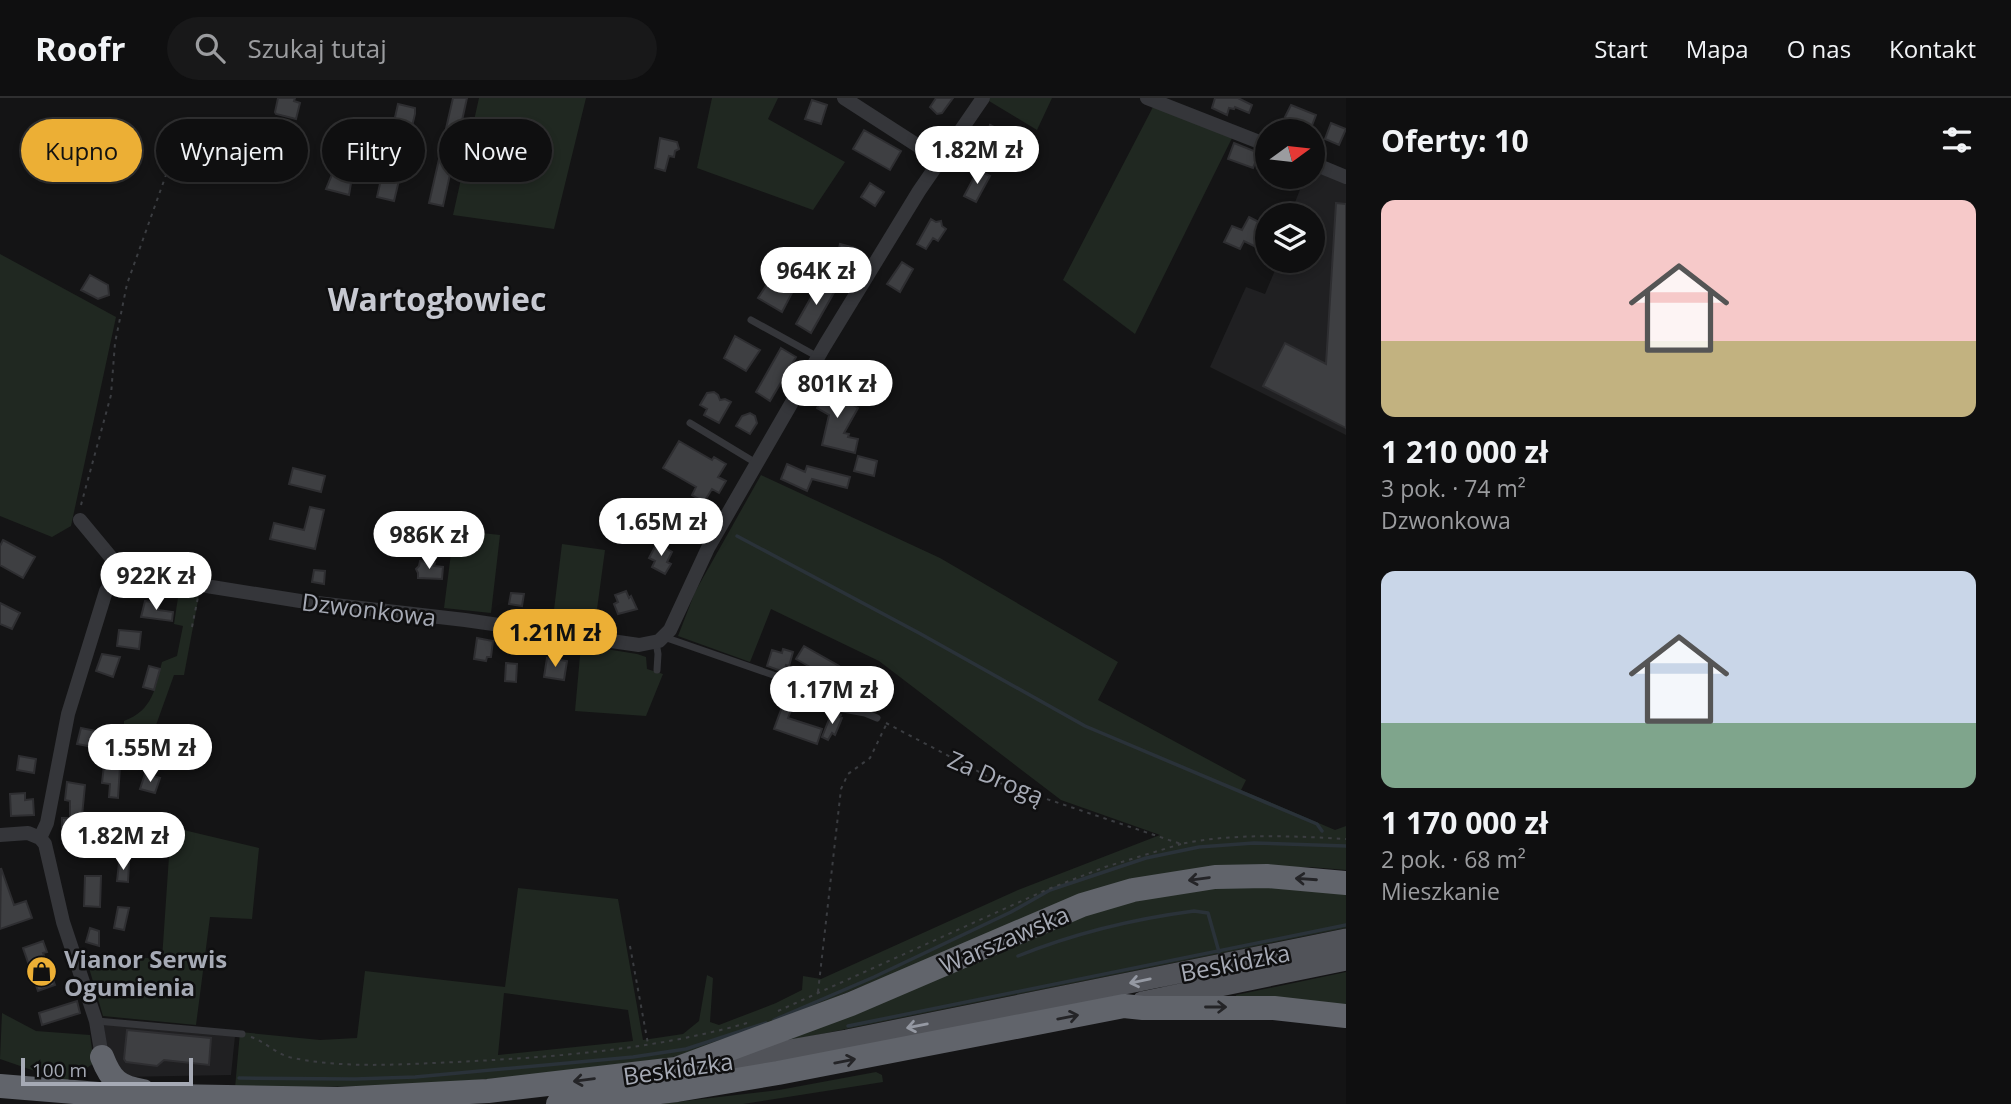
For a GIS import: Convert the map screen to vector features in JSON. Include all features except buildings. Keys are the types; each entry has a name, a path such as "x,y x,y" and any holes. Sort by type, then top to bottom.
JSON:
{"highway":[{"name":"Warszawska","path":"677,1080 1082,905 1133,890 1215,877 1267,876 1346,883"},
{"name":"Beskidzka","path":"0,1086 174,1097 390,1097 677,1080 866,1057 1124,1006"},
{"path":"1124,1006 1300,1010 1346,1016"},
{"path":"61,1091 95,1078 102,1057"},
{"path":"102,1057 116,1082 127,1088 174,1097"},
{"name":"Beskidzka","path":"558,1104 677,1080"}],"main road":[{"name":"Beskidzka","path":"677,1080 847,1040 1346,939"},
{"name":"Beskidzka","path":"1124,1006 1346,960"}],"street":[{"path":"844,98 940,160"},
{"path":"660,639 674,622 699,565 818,357 940,160 983,98"},
{"path":"1147,98 1255,140"},
{"path":"1325,168 1346,177"},
{"path":"40,838 47,823 68,714 106,591 118,576 114,561 79,520"},
{"name":"Dzwonkowa","path":"118,576 131,574 350,608 543,625 639,645 660,639"},
{"path":"0,835 27,832 40,838 45,844 63,922 96,1020 102,1057"}],"lane":[{"path":"751,320 818,357"},
{"path":"690,423 756,463"},
{"path":"657,670 660,639 802,685 838,708 877,718"},
{"path":"96,1020 242,1034"},
{"path":"644,1103 677,1080"}],"path":[{"path":"79,520 111,395 116,344 127,284 163,182"},
{"path":"192,627 200,585"},
{"name":"Za Drogą","path":"877,718 1002,784 1181,844 1198,840 1264,837 1346,839"},
{"path":"818,993 818,974 841,789 848,774 870,758 887,724"},
{"path":"774,1013 1046,890 1105,867 1181,844"},
{"path":"630,946 648,1045"},
{"path":"242,1034 259,1040 290,1058 360,1066 494,1060 648,1045 689,1038 751,1021"}],"shaded area":[{"path":"479,98 586,98 554,229 453,215 460,182 552,182 552,119 474,119"},
{"path":"712,98 778,98 768,119 845,162 813,210 697,168"},
{"path":"990,98 1052,98 1037,130 989,101"},
{"path":"1153,107 1234,134 1135,334 1063,280"},
{"path":"1325,165 1346,174 1346,435 1210,367 1246,287 1265,294 1274,273 1325,273 1325,203 1295,203 1300,189 1325,189"},
{"path":"0,254 116,317 71,526 52,537 0,516"},
{"path":"761,475 940,558 1118,662 1098,700 1246,780 1241,790 1335,830 1346,826 1346,870 1310,867 1220,867 905,969 717,1045 669,1058 461,1081 376,1086 235,1088 240,1032 320,1040 357,1038 365,971 505,987 518,888 618,899 643,1040 683,1034 699,1021 707,975 713,978 710,1022 719,1025 802,990 803,976 821,979 1018,890 1160,835 1061,800 879,661 771,609 750,662 678,636 695,592","holes":["504,993 628,1010 633,1041 498,1055"]},
{"path":"454,530 500,535 491,613 444,608"},
{"path":"562,544 605,550 595,624 553,618"},
{"path":"179,591 199,595 184,675 174,675 151,739 144,768 123,767 124,721 147,705 155,690 162,662 177,656 183,626 174,624"},
{"path":"581,645 646,657 647,669 663,674 646,716 575,711"},
{"path":"171,827 259,848 252,919 210,917 196,1025 103,1016 85,954 162,959"},
{"path":"1244,885 1346,892 1346,928 782,1042 1094,910 1152,896"},
{"path":"1346,972 1346,1010 1237,999 1236,995"},
{"path":"2,1013 36,1031 90,1035 94,1063 69,1080 55,1078 0,1059"},
{"path":"103,1023 235,1036 231,1075 119,1077 110,1068"},
{"path":"876,1072 882,1075 883,1082 743,1104 659,1104 779,1090"}],"waterway":[{"path":"737,536 1085,726 1317,824 1322,831"},
{"path":"774,1020 874,977 1011,912 1050,890 1146,858 1199,847 1254,843 1346,846"},
{"path":"1018,956 1105,928 1194,911 1208,913 1219,952"},
{"path":"848,1026 1346,925"},
{"path":"239,1078 415,1077 633,1057 686,1049 766,1023"}],"place":[{"name":"Vianor Serwis Ogumienia","path":"41,972"}],"district":[{"name":"Wartogłowiec","path":"437,298"}]}
